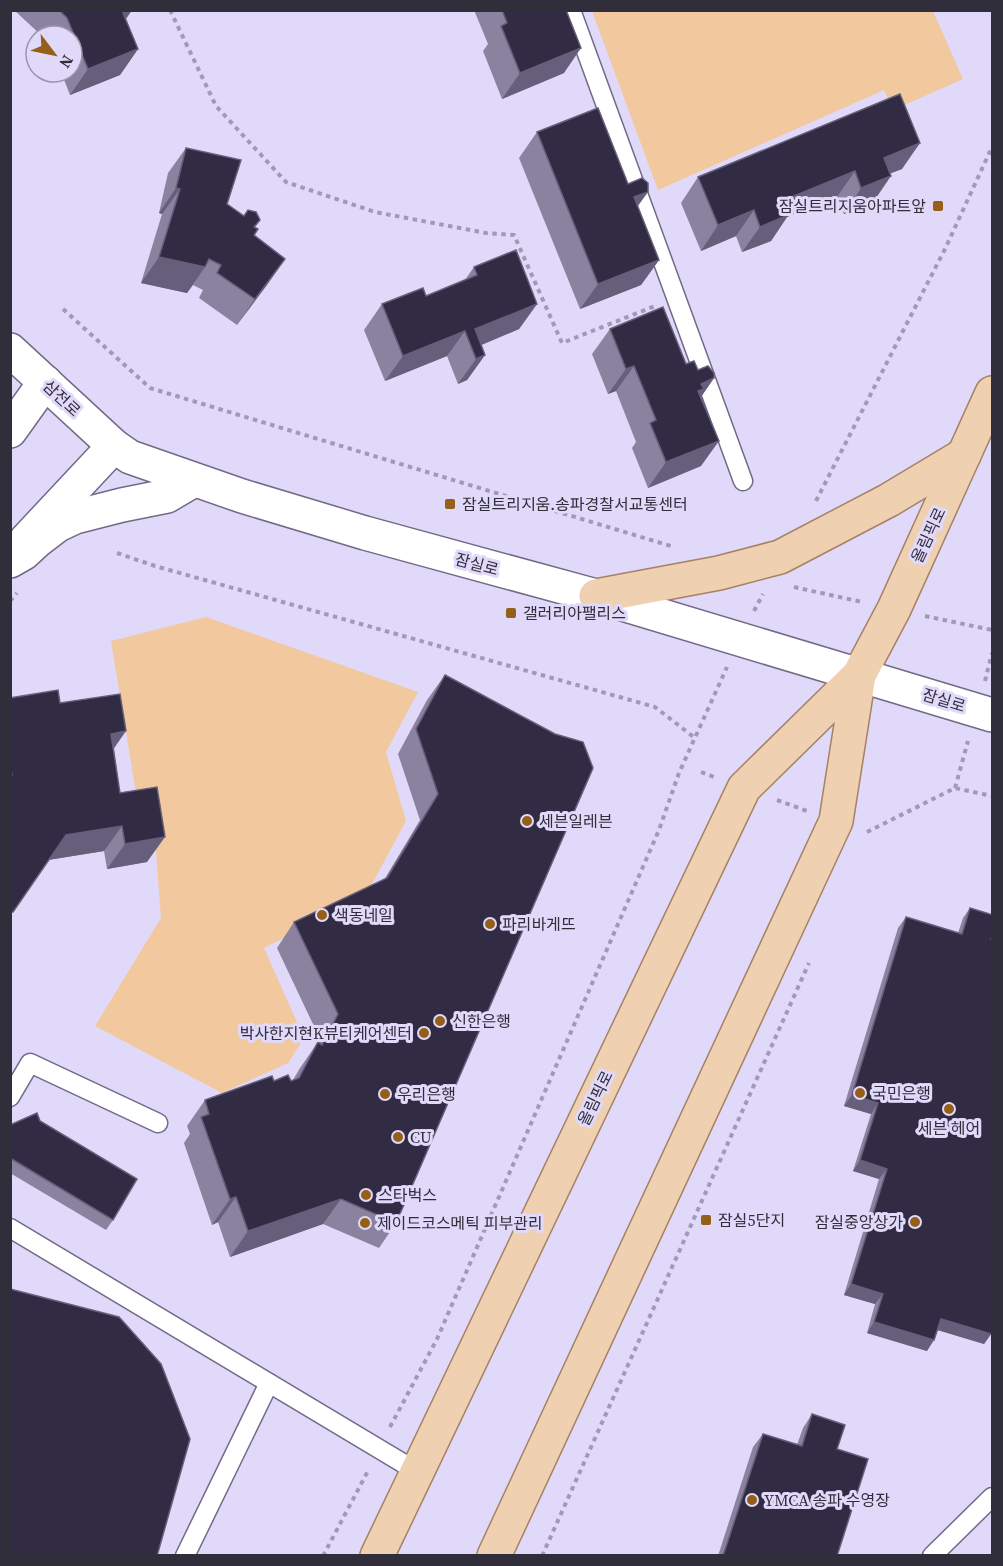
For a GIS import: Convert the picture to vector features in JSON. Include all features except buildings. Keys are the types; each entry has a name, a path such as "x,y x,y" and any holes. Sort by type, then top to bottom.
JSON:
{"main road":[{"name":"삼전로","path":"10,350 114,446"},
{"path":"10,431 45,382"},
{"name":"올림픽로","path":"494,1556 836,821 860,675 894,609 993,393"},
{"path":"10,561 30,536 114,446"},
{"name":"잠실로","path":"114,446 130,457 194,480 365,533 597,596 993,715"},
{"path":"597,596 719,573 780,557 889,500 964,455"},
{"path":"10,561 24,553 58,525 75,517 167,496 194,480"},
{"name":"올림픽로","path":"377,1556 744,788 860,675"}],"lane":[{"path":"571,10 743,481"},
{"path":"10,1097 30,1063 158,1123"},
{"path":"10,1228 416,1471"},
{"path":"185,1556 269,1383"},
{"path":"932,1556 993,1497"}],"path":[{"path":"170,10 216,106 286,182 375,212 486,233 514,236 562,343 676,298"},
{"path":"816,501 945,249 993,147"},
{"path":"63,309 150,388 679,549"},
{"path":"117,553 167,570 654,707 695,738 679,773 659,830 437,1339 322,1556"},
{"path":"701,772 867,832 955,788 993,796"},
{"path":"542,1556 808,963"}],"shaded area":[{"path":"592,11 933,11 963,79 893,110 884,90 658,190"},
{"path":"206,617 418,692 386,752 406,821 365,897 264,948 304,1038 288,1063 222,1093 95,1026 161,918 152,800 137,799 111,641"}],"place":[{"name":"잠실트리지움아파트앞","path":"938,206"},
{"name":"잠실트리지움.송파경찰서교통센터","path":"450,504"},
{"name":"갤러리아팰리스","path":"511,613"},
{"name":"세븐일레븐","path":"527,821"},
{"name":"색동네일","path":"322,915"},
{"name":"파리바게뜨","path":"490,924"},
{"name":"신한은행","path":"440,1021"},
{"name":"박사한지현K뷰티케어센터","path":"424,1033"},
{"name":"국민은행","path":"860,1093"},
{"name":"우리은행","path":"385,1094"},
{"name":"세븐 헤어","path":"949,1109"},
{"name":"CU","path":"398,1137"},
{"name":"스타벅스","path":"366,1195"},
{"name":"잠실5단지","path":"706,1220"},
{"name":"잠실중앙상가","path":"915,1222"},
{"name":"제이드코스메틱 피부관리","path":"365,1223"},
{"name":"YMCA 송파 수영장","path":"752,1500"}]}
